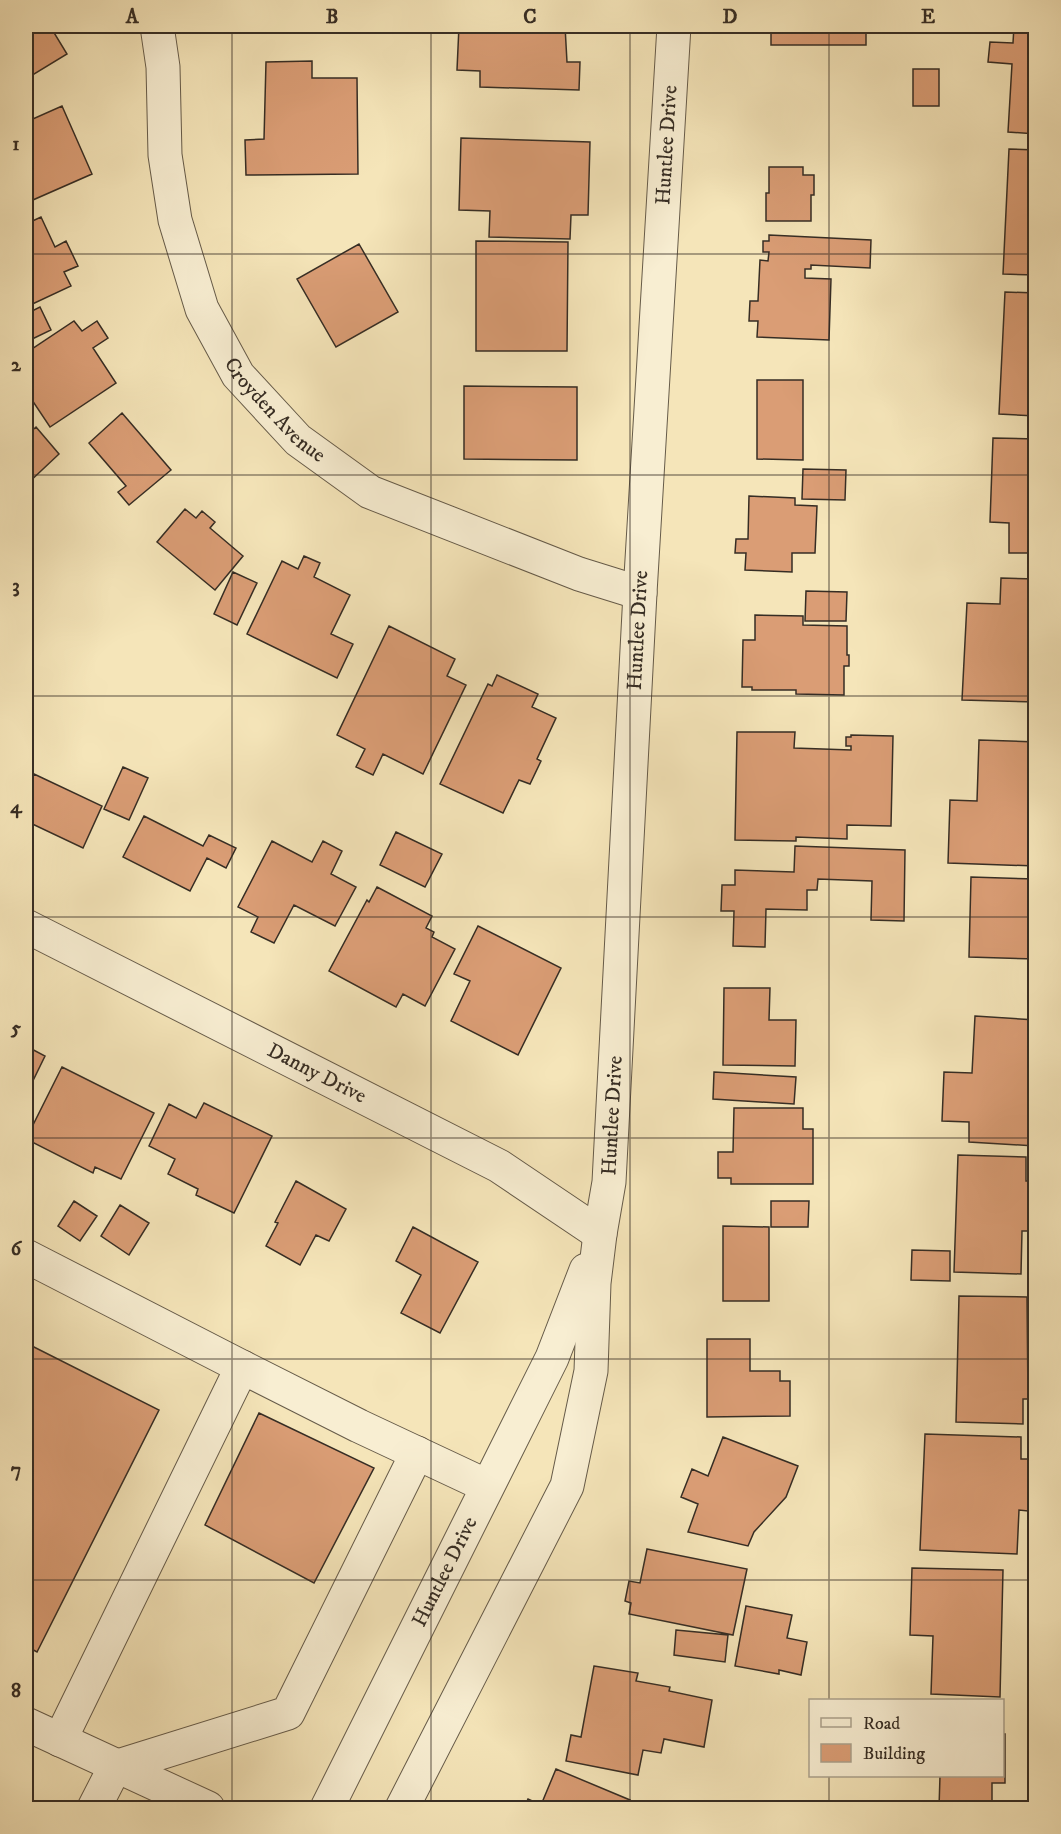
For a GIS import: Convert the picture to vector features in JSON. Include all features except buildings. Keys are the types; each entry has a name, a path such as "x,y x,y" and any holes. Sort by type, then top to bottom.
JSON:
{"street":[{"name":"Croyden Avenue","path":"157,26 163,67 165,155 175,220 202,309 238,375 298,440 370,492 579,574 640,593"},
{"name":"Huntlee Drive","path":"402,1809 567,1486 591,1371 594,1283 609,1182 640,593 674,26"},
{"name":"Danny Drive","path":"26,926 500,1166 600,1234"},
{"name":"Huntlee Drive","path":"327,1809 552,1358 600,1234"},
{"path":"26,1257 242,1367 487,1486"},
{"path":"60,1740 242,1367"},
{"path":"94,1809 115,1767 288,1713 417,1453"},
{"path":"26,1724 207,1809"}]}
